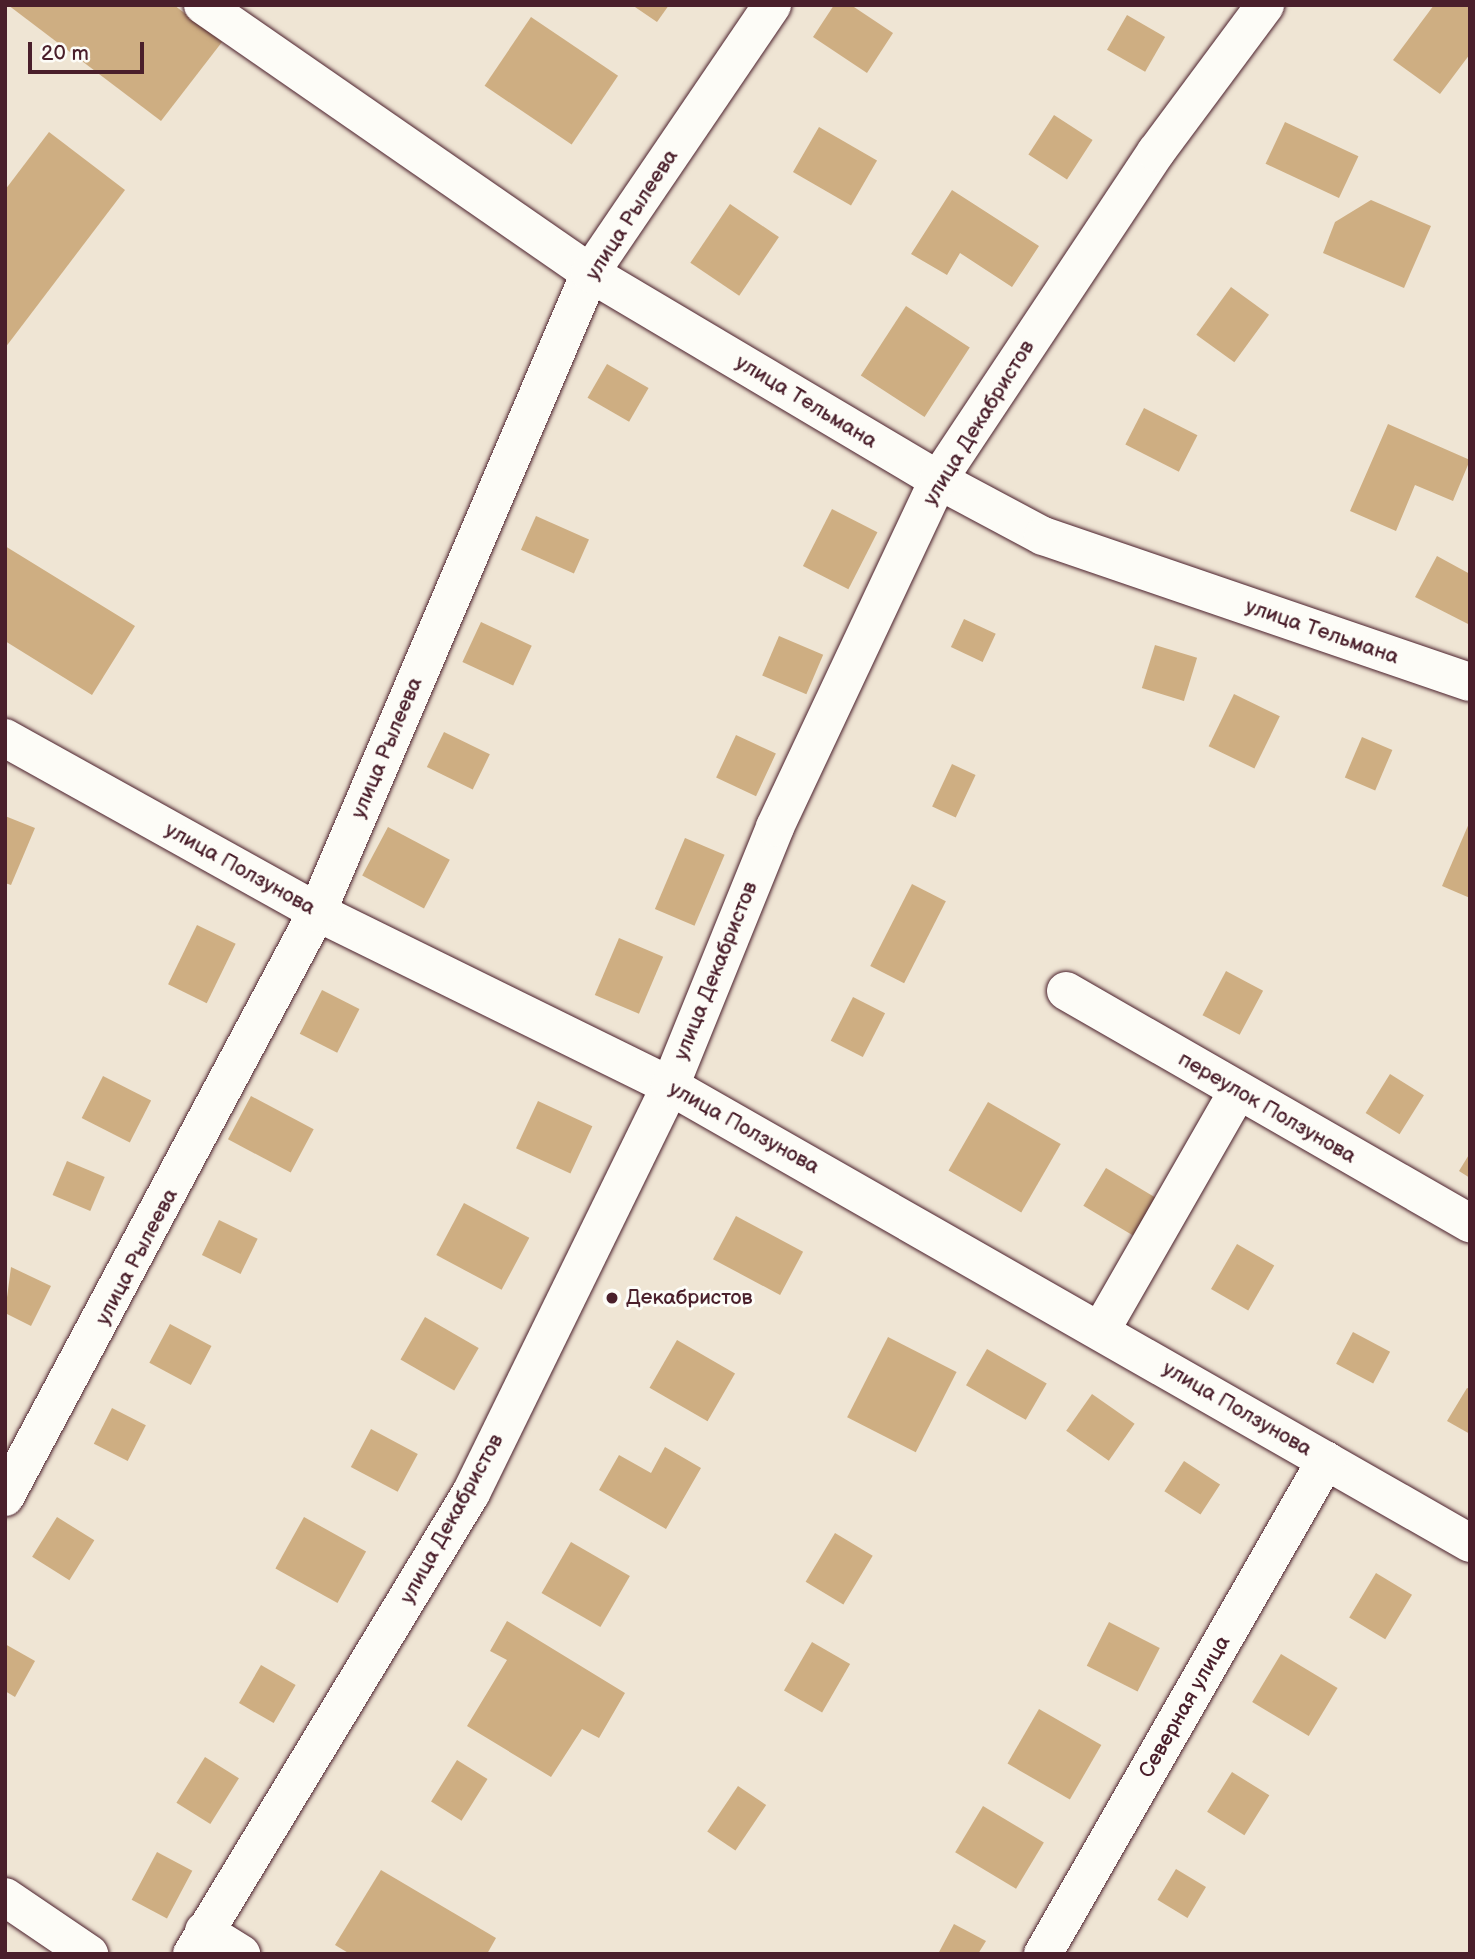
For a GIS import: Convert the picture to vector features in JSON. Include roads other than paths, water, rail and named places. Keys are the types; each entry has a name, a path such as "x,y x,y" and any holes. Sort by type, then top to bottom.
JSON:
{"street":[{"name":"улица Тельмана","path":"203,5 590,274 938,480 1043,536 1470,682"},
{"name":"улица Рылеева","path":"5,1497 317,912 590,274 772,5"},
{"name":"улица Декабристов","path":"198,1942 471,1493 670,1086 775,827 938,480 1156,152 1265,5"},
{"name":"улица Ползунова","path":"5,738 317,912 670,1086 1470,1543"},
{"name":"переулок Ползунова","path":"1066,991 1470,1223"},
{"path":"1101,1330 1238,1091"},
{"name":"Северная улица","path":"1043,1954 1326,1460"},
{"path":"5,1897 89,1954"},
{"path":"198,1942 241,1954"}],"place":[{"name":"Декабристов","path":"612,1298"}]}
